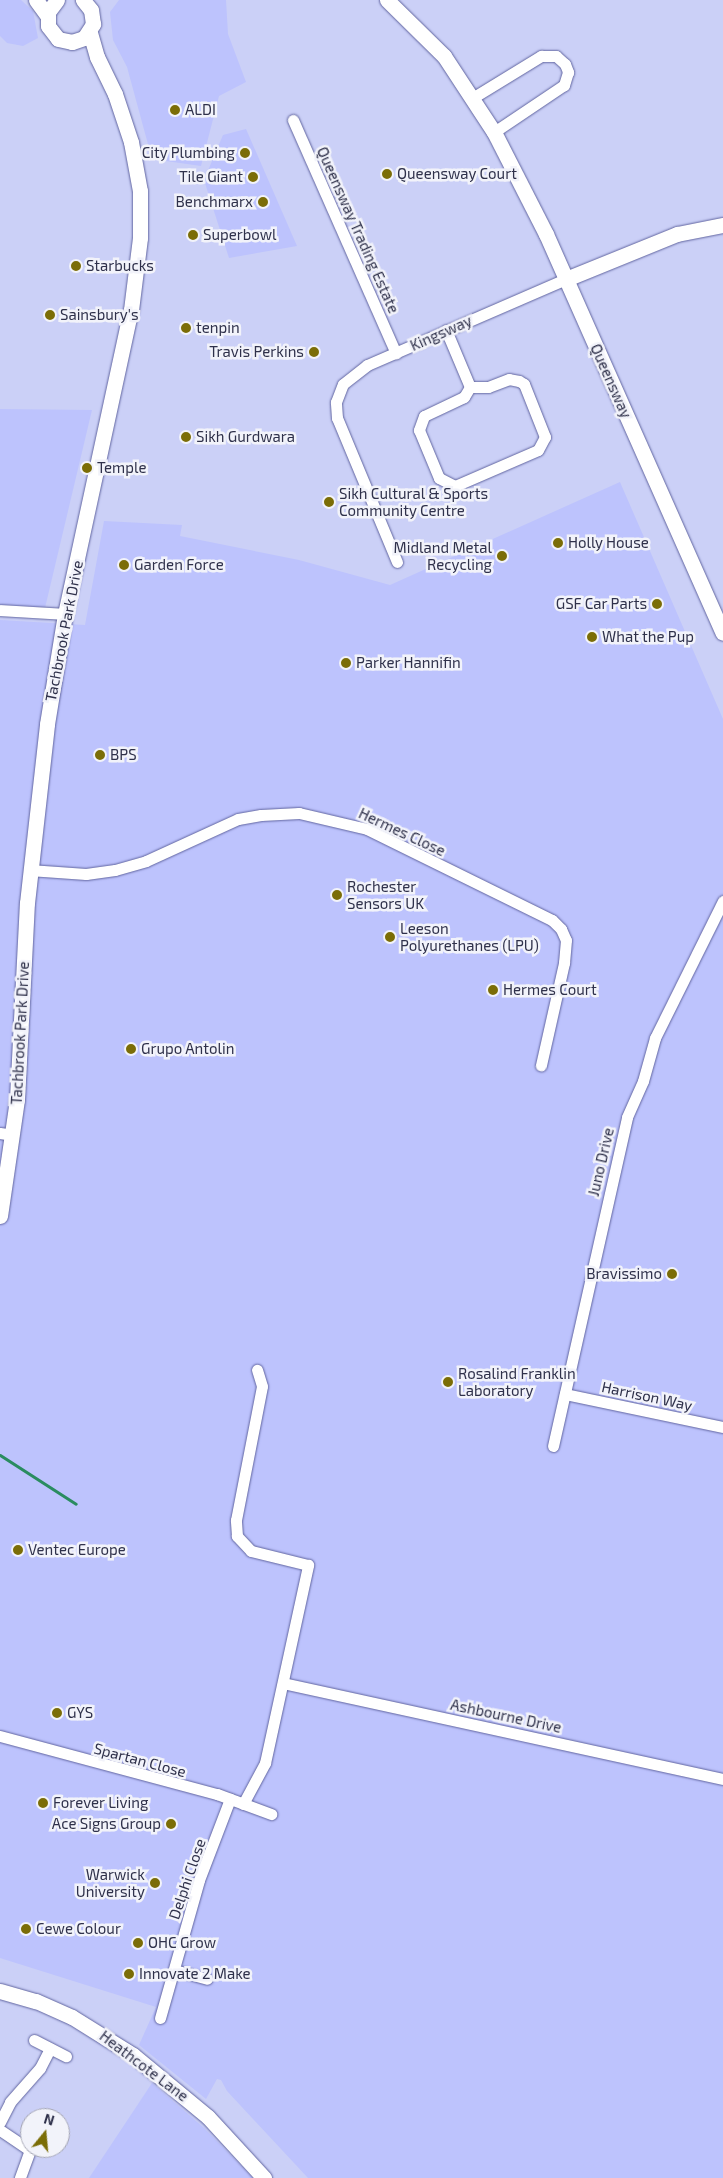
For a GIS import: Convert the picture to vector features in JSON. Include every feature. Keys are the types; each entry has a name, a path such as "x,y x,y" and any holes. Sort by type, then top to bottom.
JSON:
{"street":[{"name":"Tachbrook Park Drive","path":"36,0 47,15 48,26 54,36 65,42 76,42 97,57"},
{"path":"47,15 57,0"},
{"name":"Tachbrook Park Drive","path":"0,1216 29,870 47,724 65,614 131,310 140,229 140,191 132,142 115,94 97,57 90,32 92,14 83,0"},
{"name":"Queensway","path":"387,0 435,46 474,97 494,132 566,279 723,633"},
{"path":"76,42 90,32"},
{"path":"474,97 541,56 556,56 565,64 568,72 564,85 494,132"},
{"name":"Queensway Trading Estate","path":"293,120 396,353"},
{"name":"Kingsway","path":"397,562 335,410 338,395 350,376 446,330 677,234 723,225"},
{"path":"446,330 470,387"},
{"path":"510,379 524,384 545,438 538,450 455,486 439,478 419,425 424,416 464,397 470,387 488,387 510,379"},
{"path":"0,610 65,614"},
{"name":"Hermes Close","path":"29,870 86,874 115,870 146,861 238,819 261,815 299,813 367,829 552,920 560,929 566,940 564,963 540,1064"},
{"name":"Juno Drive","path":"553,1446 628,1117 644,1081 655,1038 723,901"},
{"path":"243,1804 265,1763 308,1565 251,1552 237,1536 236,1520 262,1386 257,1370"},
{"name":"Harrison Way","path":"565,1394 723,1427"},
{"name":"Ashbourne Drive","path":"283,1683 723,1779"},
{"name":"Spartan Close","path":"0,1736 230,1799 271,1814"},
{"name":"Delphi Close","path":"160,2018 199,1880 230,1799"},
{"path":"174,1970 207,1979"},
{"name":"Heathcote Lane","path":"0,1991 50,2006 91,2027 133,2055 208,2117 264,2178"},
{"path":"34,2040 66,2056"},
{"path":"0,2122 10,2102 40,2068 50,2048"},
{"path":"0,2130 30,2150 20,2178"}],"shaded area":[{"path":"0,0 21,0 33,11 38,38 23,46 7,43 0,36"},
{"path":"119,0 226,0 228,34 246,82 219,96 201,166 152,159 127,67 113,40 110,12"},
{"path":"246,129 297,246 229,258 204,180 223,135"},
{"path":"0,409 92,410 45,608 0,605"},
{"path":"620,482 723,719 723,2178 308,2178 227,2091 221,2080 217,2079 206,2099 139,2045 156,2007 0,1958 0,620 85,625 104,521 182,525 180,536 299,560 390,585"},
{"path":"152,2083 204,2128 253,2178 89,2178"}],"waterway":[{"path":"0,1455 76,1504"}],"place":[{"name":"ALDI","path":"175,110"},
{"name":"City Plumbing","path":"245,153"},
{"name":"Queensway Court","path":"387,174"},
{"name":"Tile Giant","path":"253,177"},
{"name":"Benchmarx","path":"263,202"},
{"name":"Superbowl","path":"193,235"},
{"name":"Starbucks","path":"76,266"},
{"name":"Sainsbury's","path":"50,315"},
{"name":"tenpin","path":"186,328"},
{"name":"Travis Perkins","path":"314,352"},
{"name":"Sikh Gurdwara","path":"186,437"},
{"name":"Temple","path":"87,468"},
{"name":"Sikh Cultural & Sports Community Centre","path":"329,502"},
{"name":"Holly House","path":"558,543"},
{"name":"Midland Metal Recycling","path":"502,556"},
{"name":"Garden Force","path":"124,565"},
{"name":"GSF Car Parts","path":"657,604"},
{"name":"What the Pup","path":"592,637"},
{"name":"Parker Hannifin","path":"346,663"},
{"name":"BPS","path":"100,755"},
{"name":"Rochester Sensors UK","path":"337,895"},
{"name":"Leeson Polyurethanes (LPU)","path":"390,937"},
{"name":"Hermes Court","path":"493,990"},
{"name":"Grupo Antolin","path":"131,1049"},
{"name":"Bravissimo","path":"672,1274"},
{"name":"Rosalind Franklin Laboratory","path":"448,1382"},
{"name":"Ventec Europe","path":"18,1550"},
{"name":"GYS","path":"57,1713"},
{"name":"Forever Living","path":"43,1803"},
{"name":"Ace Signs Group","path":"171,1824"},
{"name":"Warwick University","path":"155,1883"},
{"name":"Cewe Colour","path":"26,1929"},
{"name":"OHC Grow","path":"138,1943"},
{"name":"Innovate 2 Make","path":"129,1974"}]}
